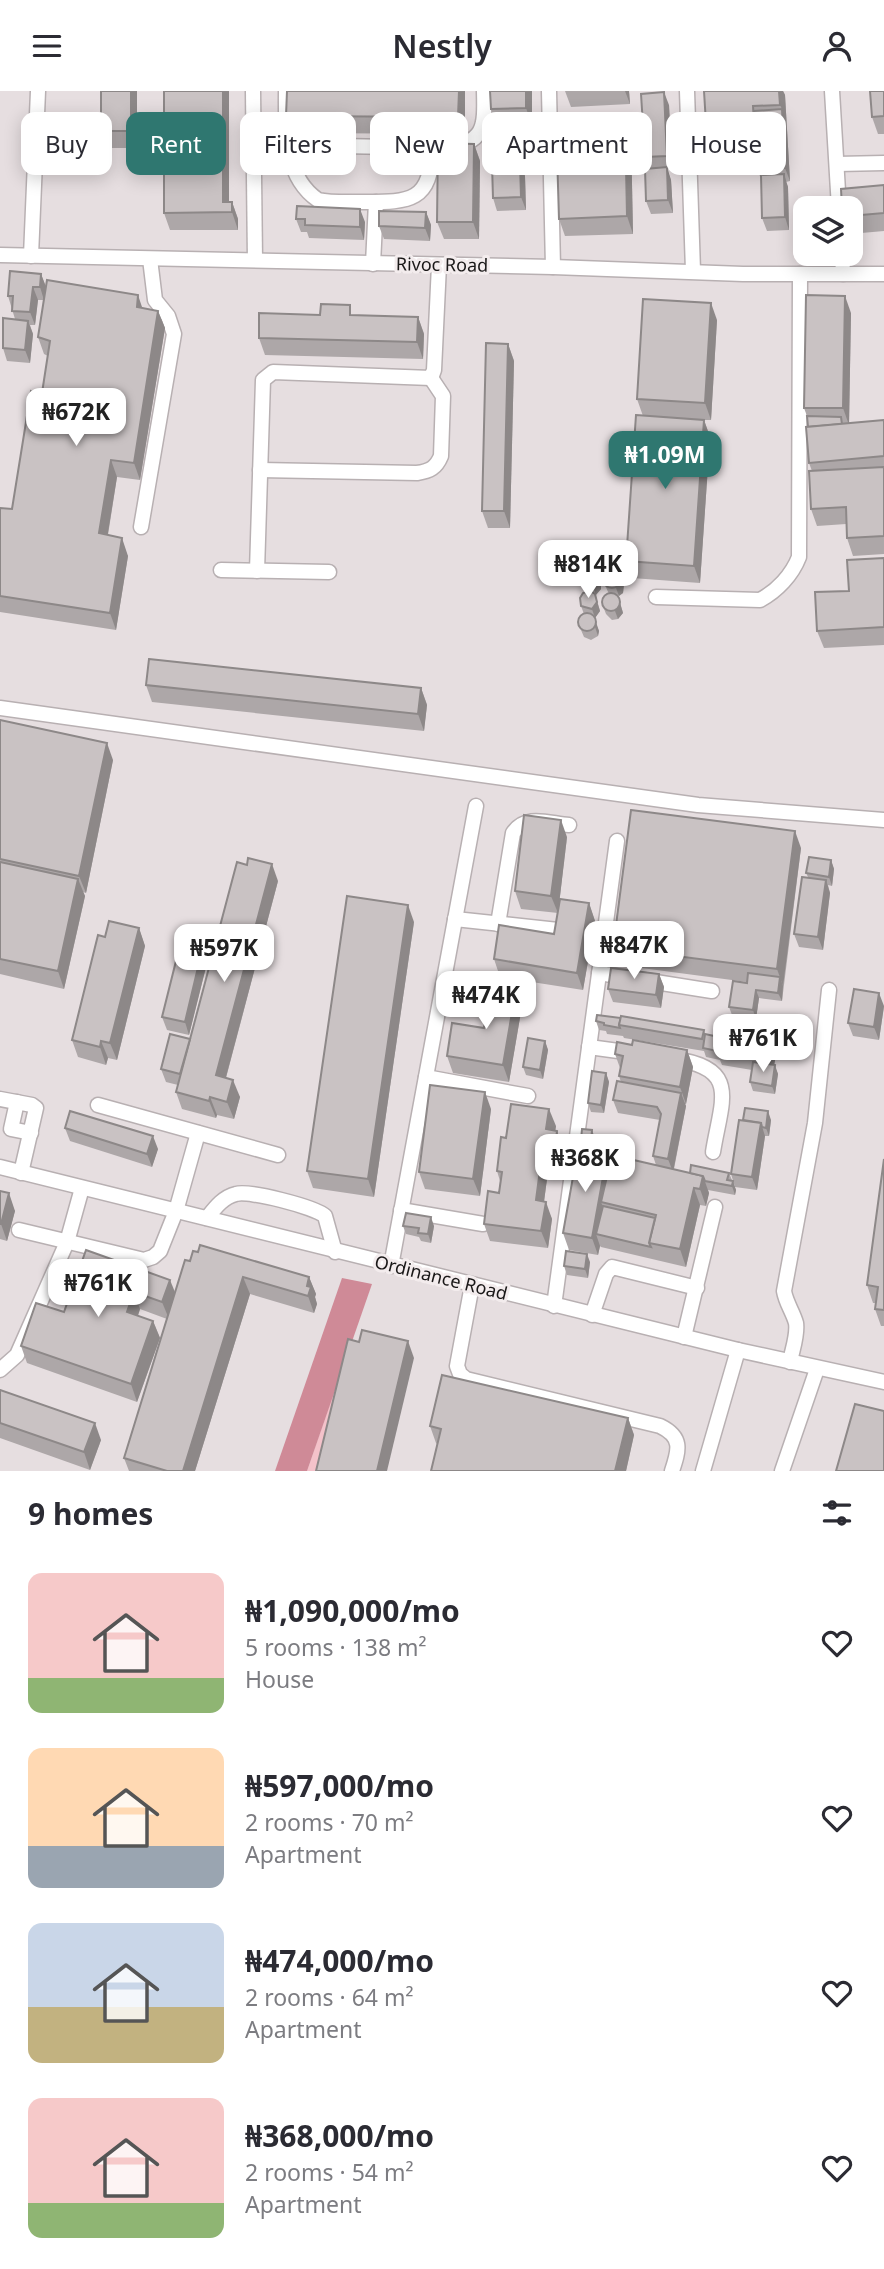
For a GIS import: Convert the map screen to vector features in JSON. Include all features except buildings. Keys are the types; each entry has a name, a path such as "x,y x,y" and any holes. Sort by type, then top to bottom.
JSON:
{"street":[{"path":"31,256 37,91"},
{"path":"286,91 287,112"},
{"path":"468,142 476,138 485,120 484,91"},
{"path":"549,91 553,267"},
{"path":"687,91 692,271"},
{"path":"832,91 838,196"},
{"path":"253,92 255,260"},
{"path":"837,164 884,163"},
{"path":"297,175 318,200 376,202 409,200 424,186 428,175"},
{"path":"373,264 376,202"},
{"name":"Rivoc Road","path":"0,255 884,274"},
{"path":"141,527 174,334 168,316 155,300 150,259"},
{"path":"431,378 434,370 439,265"},
{"path":"843,266 843,274"},
{"path":"656,597 760,600 772,594 795,569 799,557 800,274"},
{"path":"257,571 263,380 273,372 431,378"},
{"path":"260,470 429,471 438,464 441,456 443,396 431,378"},
{"path":"221,571 329,572"},
{"path":"0,708 698,805 884,820"},
{"path":"391,1266 476,806"},
{"path":"498,924 513,833 518,826 525,821 569,825"},
{"path":"554,1305 617,841"},
{"path":"455,919 558,930"},
{"path":"599,973 712,991"},
{"path":"790,1362 797,1328 784,1291 815,1123 829,990"},
{"path":"589,1047 697,1062 708,1067 719,1078 723,1088 713,1152"},
{"path":"426,1077 528,1096"},
{"path":"0,1099 36,1108 21,1173"},
{"path":"17,1102 6,1129 31,1133"},
{"path":"98,1105 278,1155"},
{"path":"19,1230 144,1260 153,1257 160,1251 176,1211 198,1133"},
{"name":"Ordinance Road","path":"0,1167 592,1315 817,1369 884,1381"},
{"path":"0,1370 17,1355 66,1242 82,1188"},
{"path":"207,1218 225,1199 244,1193 310,1208 326,1216 335,1252"},
{"path":"684,1337 698,1288 715,1207"},
{"path":"401,1210 483,1224"},
{"path":"592,1315 606,1274 612,1268 698,1288"},
{"path":"472,1285 457,1366 460,1374 466,1379 660,1426 670,1431 677,1441 678,1453 672,1471"},
{"path":"703,1471 738,1350"},
{"path":"782,1471 817,1369"}],"shaded area":[{"path":"342,1278 372,1284 307,1471 275,1471"},
{"path":"345,1360 322,1471 307,1471"}]}
